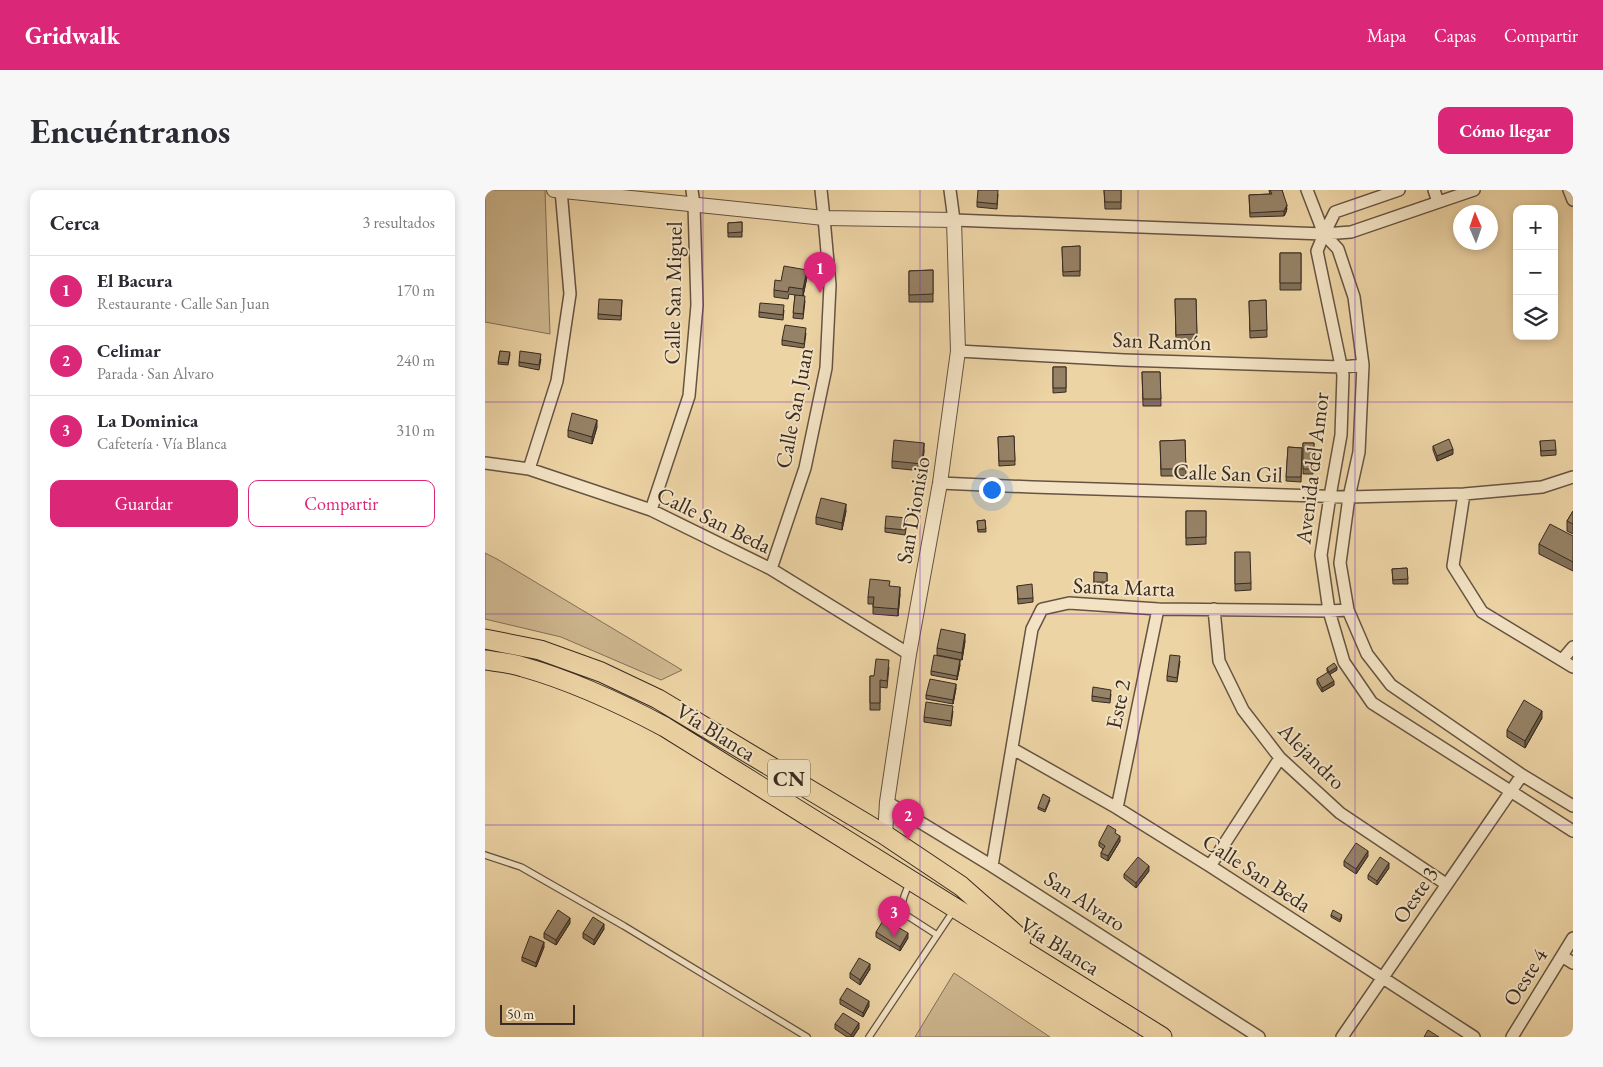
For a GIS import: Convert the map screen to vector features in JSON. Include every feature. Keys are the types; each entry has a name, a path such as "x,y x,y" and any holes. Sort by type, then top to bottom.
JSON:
{"highway":[{"name":"CN","path":"485,639 540,650 601,672 659,699 885,835 961,886 1061,975"},
{"name":"Vía Blanca","path":"485,660 521,666 549,675 628,707 665,727 1161,1037"}],"street":[{"path":"529,469 557,381 570,294 559,190 825,218 954,220 1324,234 1351,232 1474,190"},
{"name":"Calle San Miguel","path":"651,510 689,396 697,306 692,190"},
{"name":"Calle San Juan","path":"771,568 805,468 826,368 830,285 821,190"},
{"name":"San Dionisio","path":"885,835 887,802 909,654 940,483 958,351 954,220 950,190"},
{"path":"1307,190 1324,234"},
{"path":"1324,234 1335,212 1399,190"},
{"path":"1434,190 1438,202"},
{"path":"1569,190 1573,200"},
{"name":"Avenida del Amor","path":"1573,806 1521,775 1391,684 1367,654 1348,610 1340,563 1349,497 1359,452 1363,364 1354,297 1338,249 1324,234 1317,251 1343,375 1341,435 1329,496 1321,555 1329,611 1344,662 1372,703 1573,831"},
{"name":"San Ramón","path":"958,351 1124,360 1342,367 1363,364"},
{"name":"Calle San Beda","path":"485,463 529,469 651,510 771,568 909,654"},
{"name":"Calle San Gil","path":"940,483 1349,497 1464,494 1542,487 1573,477"},
{"path":"1464,494 1453,566 1482,612 1573,667"},
{"name":"Santa Marta","path":"991,866 1013,749 1032,629 1042,609 1069,603 1158,609 1348,610"},
{"name":"Este 2","path":"1117,808 1158,609"},
{"name":"Alejandro","path":"1214,609 1219,661 1243,710 1280,758 1341,813 1446,884"},
{"path":"1562,660 1573,647"},
{"name":"Calle San Beda","path":"1013,749 1117,808 1475,1037"},
{"path":"1210,866 1280,758"},
{"name":"Oeste 3","path":"1342,1037 1521,775"},
{"name":"San Alvaro","path":"887,802 1259,1037"},
{"name":"Oeste 4","path":"1512,1037 1573,938"},
{"path":"1562,956 1573,963"}],"lane":[{"path":"485,855 521,867 624,926 807,1037"},
{"path":"911,881 905,892 901,908 903,913 937,935"},
{"path":"869,1037 955,909"}],"shaded area":[{"path":"485,190 545,190 550,334 485,322"},
{"path":"485,553 682,670 661,680 561,637 485,619"},
{"path":"954,973 1050,1037 915,1037"}],"building":[{"path":"978,190 998,190 997,204 977,202"},
{"path":"1104,190 1121,190 1121,202 1105,202"},
{"path":"1270,190 1282,190 1287,205 1284,211 1250,213 1249,195 1272,194"},
{"path":"742,222 742,232 728,233 728,223"},
{"path":"1080,246 1080,271 1063,272 1062,247"},
{"path":"1280,253 1301,253 1301,283 1280,283"},
{"path":"784,266 807,270 803,289 789,287 788,292 774,290 775,280 781,281"},
{"path":"933,270 933,294 909,295 909,271"},
{"path":"795,295 805,296 803,314 793,313"},
{"path":"599,299 622,300 621,316 598,314"},
{"path":"1175,299 1196,299 1197,334 1176,335"},
{"path":"1266,300 1267,330 1250,331 1249,301"},
{"path":"760,303 784,305 783,315 759,312"},
{"path":"785,325 806,328 804,344 782,340"},
{"path":"500,351 510,352 508,363 498,362"},
{"path":"520,351 541,354 539,365 519,362"},
{"path":"1053,367 1066,367 1066,388 1053,388"},
{"path":"1142,372 1160,372 1161,399 1143,399"},
{"path":"572,413 597,420 592,437 568,430"},
{"path":"1014,436 1015,461 999,461 998,437"},
{"path":"1449,439 1453,449 1437,456 1433,446"},
{"path":"894,440 924,443 922,464 892,461"},
{"path":"1185,440 1186,469 1161,469 1160,441"},
{"path":"1555,440 1556,450 1541,451 1540,441"},
{"path":"1303,443 1314,443 1313,469 1303,469"},
{"path":"1288,447 1302,448 1301,477 1286,477"},
{"path":"821,498 846,504 842,523 816,517"},
{"path":"1186,511 1206,511 1206,537 1186,538"},
{"path":"1573,511 1573,524 1567,521"},
{"path":"886,516 907,518 905,530 885,528"},
{"path":"985,520 986,529 978,530 977,521"},
{"path":"1550,524 1573,536 1573,562 1539,544"},
{"path":"1235,552 1250,552 1251,583 1235,584"},
{"path":"1407,568 1408,579 1393,580 1392,569"},
{"path":"1094,572 1107,573 1107,582 1094,582"},
{"path":"870,579 890,581 889,586 900,587 898,609 873,607 874,597 868,597"},
{"path":"1032,584 1033,598 1018,599 1017,586"},
{"path":"941,629 965,634 962,653 937,648"},
{"path":"934,655 960,660 957,676 931,671"},
{"path":"1170,655 1180,656 1177,678 1167,676"},
{"path":"876,659 889,660 887,681 880,680 880,703 870,703 870,676 874,676"},
{"path":"1334,663 1337,667 1329,672 1327,668"},
{"path":"1328,672 1334,681 1322,688 1317,679"},
{"path":"930,679 956,684 953,700 926,695"},
{"path":"1093,687 1111,690 1110,699 1092,696"},
{"path":"1524,700 1542,711 1525,741 1507,730"},
{"path":"926,702 953,706 951,721 924,717"},
{"path":"1043,794 1050,798 1045,810 1038,807"},
{"path":"1108,825 1116,830 1115,833 1120,836 1108,856 1101,853 1105,846 1099,842"},
{"path":"1356,843 1368,851 1356,869 1344,861"},
{"path":"1138,857 1149,866 1136,883 1124,874"},
{"path":"1380,857 1389,863 1377,881 1368,875"},
{"path":"558,910 570,918 556,940 544,933"},
{"path":"1333,910 1342,915 1340,920 1331,915"},
{"path":"593,917 604,924 594,940 583,933"},
{"path":"884,919 908,933 900,947 876,932"},
{"path":"530,936 544,942 536,963 522,957"},
{"path":"859,958 870,964 860,980 850,973"},
{"path":"847,988 869,1001 863,1013 840,999"},
{"path":"843,1013 859,1023 851,1035 835,1024"},
{"path":"1428,1030 1439,1037 1424,1037"}],"place":[{"name":"El Bacura","path":"820,293"},
{"name":"Celimar","path":"908,840"},
{"name":"La Dominica","path":"894,937"}]}
